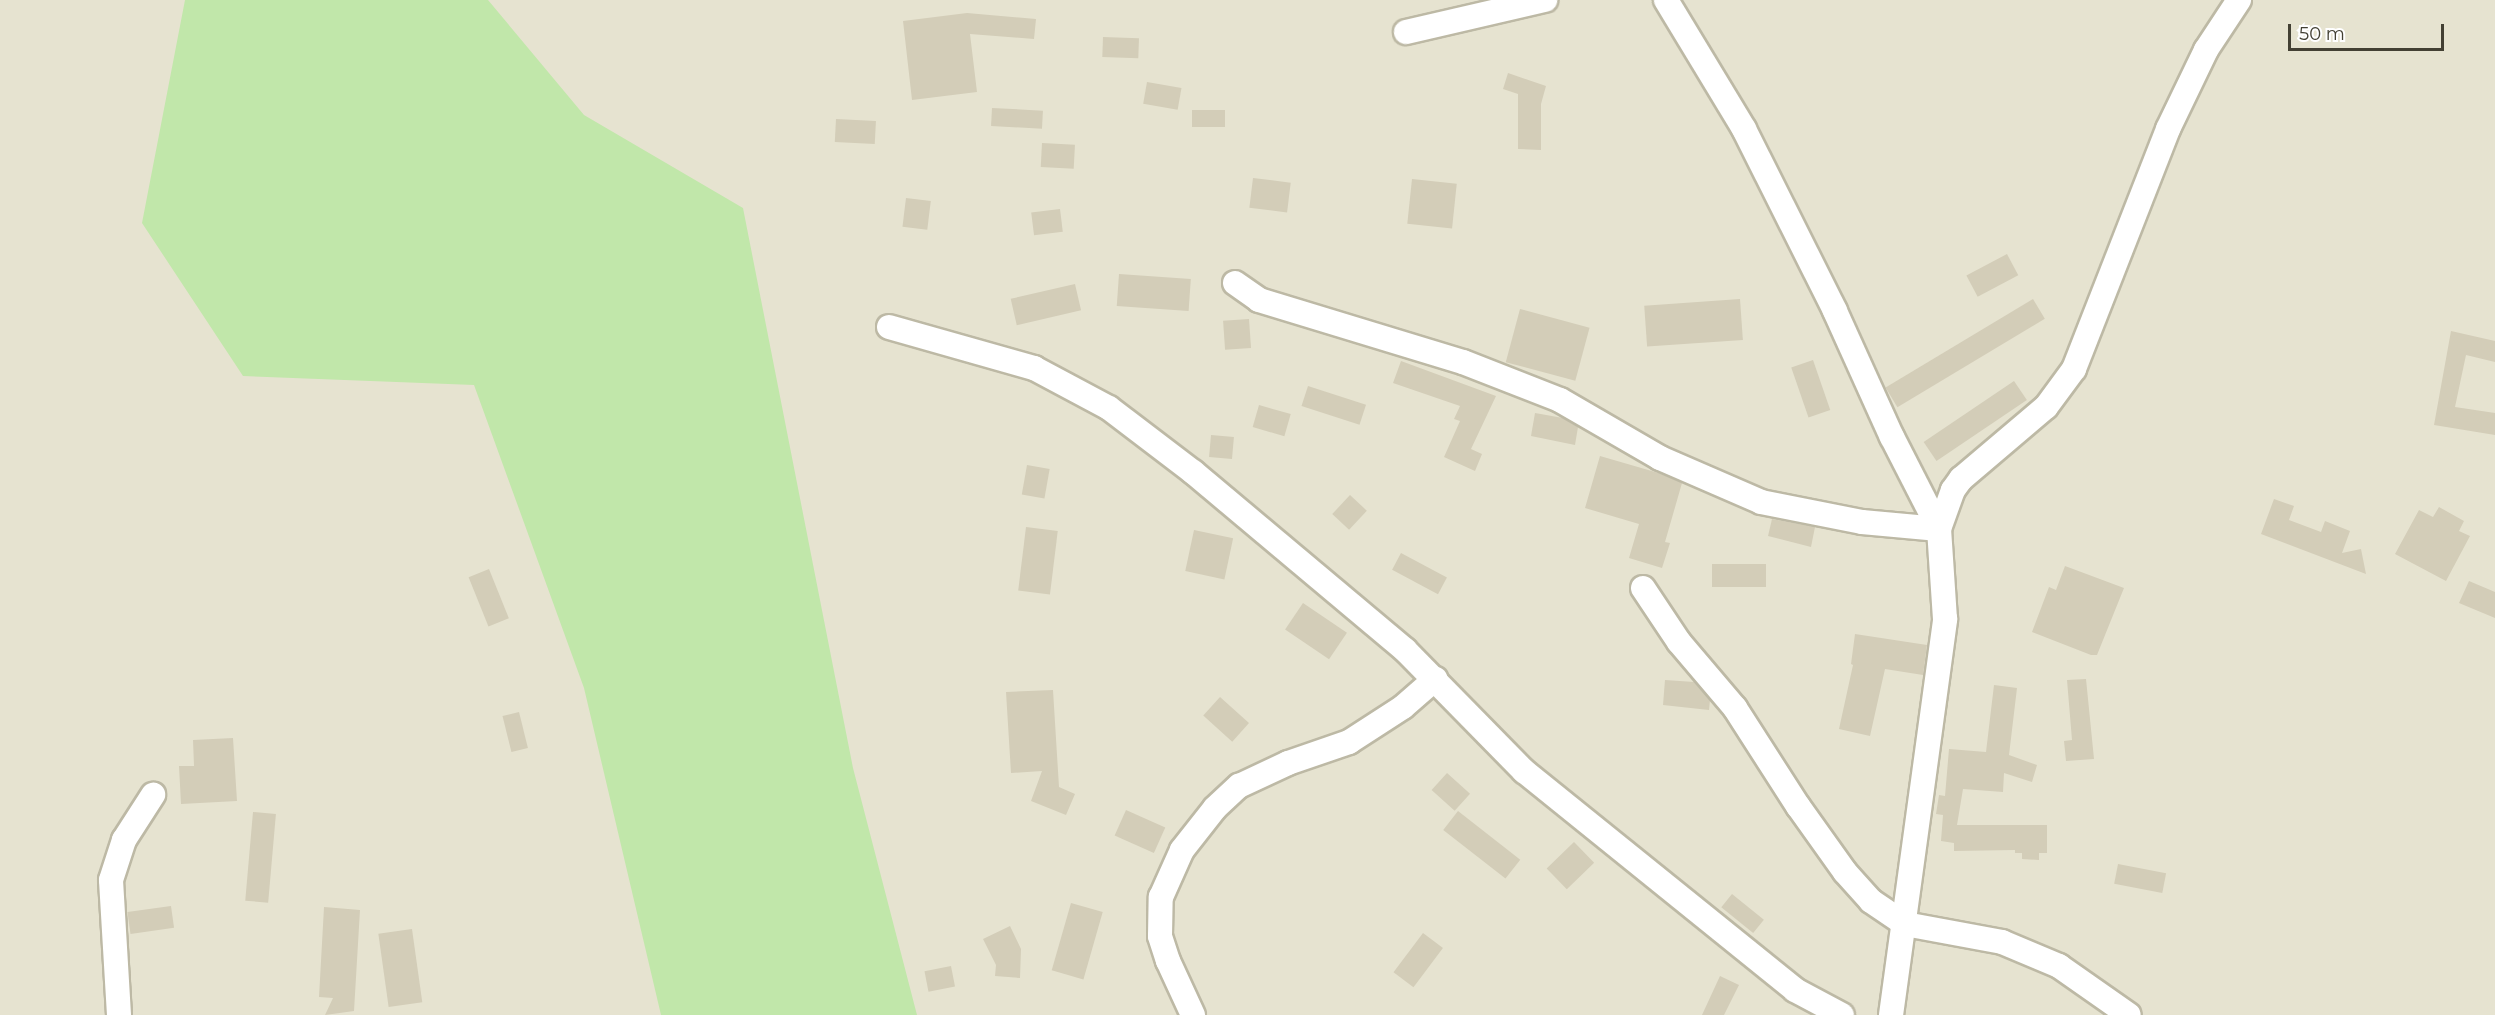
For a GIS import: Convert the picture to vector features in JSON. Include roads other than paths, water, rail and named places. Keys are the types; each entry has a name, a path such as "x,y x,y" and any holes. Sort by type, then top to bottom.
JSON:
{"street":[{"path":"1406,32 1545,0"},
{"path":"1666,0 1744,129 1835,311 1892,436 1939,529 1945,619 1891,1015"},
{"path":"1939,529 1953,490 1961,479 2046,406 2074,369 2168,129 2206,50 2239,0"},
{"path":"1235,283 1258,300 1462,362 1560,400 1660,458 1761,502 1862,522 1939,529"},
{"path":"889,327 1034,368 1109,408 1287,549 1405,650 1524,771 1795,990 1842,1015"},
{"path":"1643,588 1679,642 1735,708 1798,806 1845,872 1871,901 1905,924 2011,946 2059,966 2129,1015"},
{"path":"1193,1015 1160,936 1161,897 1182,850 1215,808 1239,786 1288,763 1349,742 1403,707 1435,679"},
{"path":"119,1015 111,880 124,840 153,795"}]}
